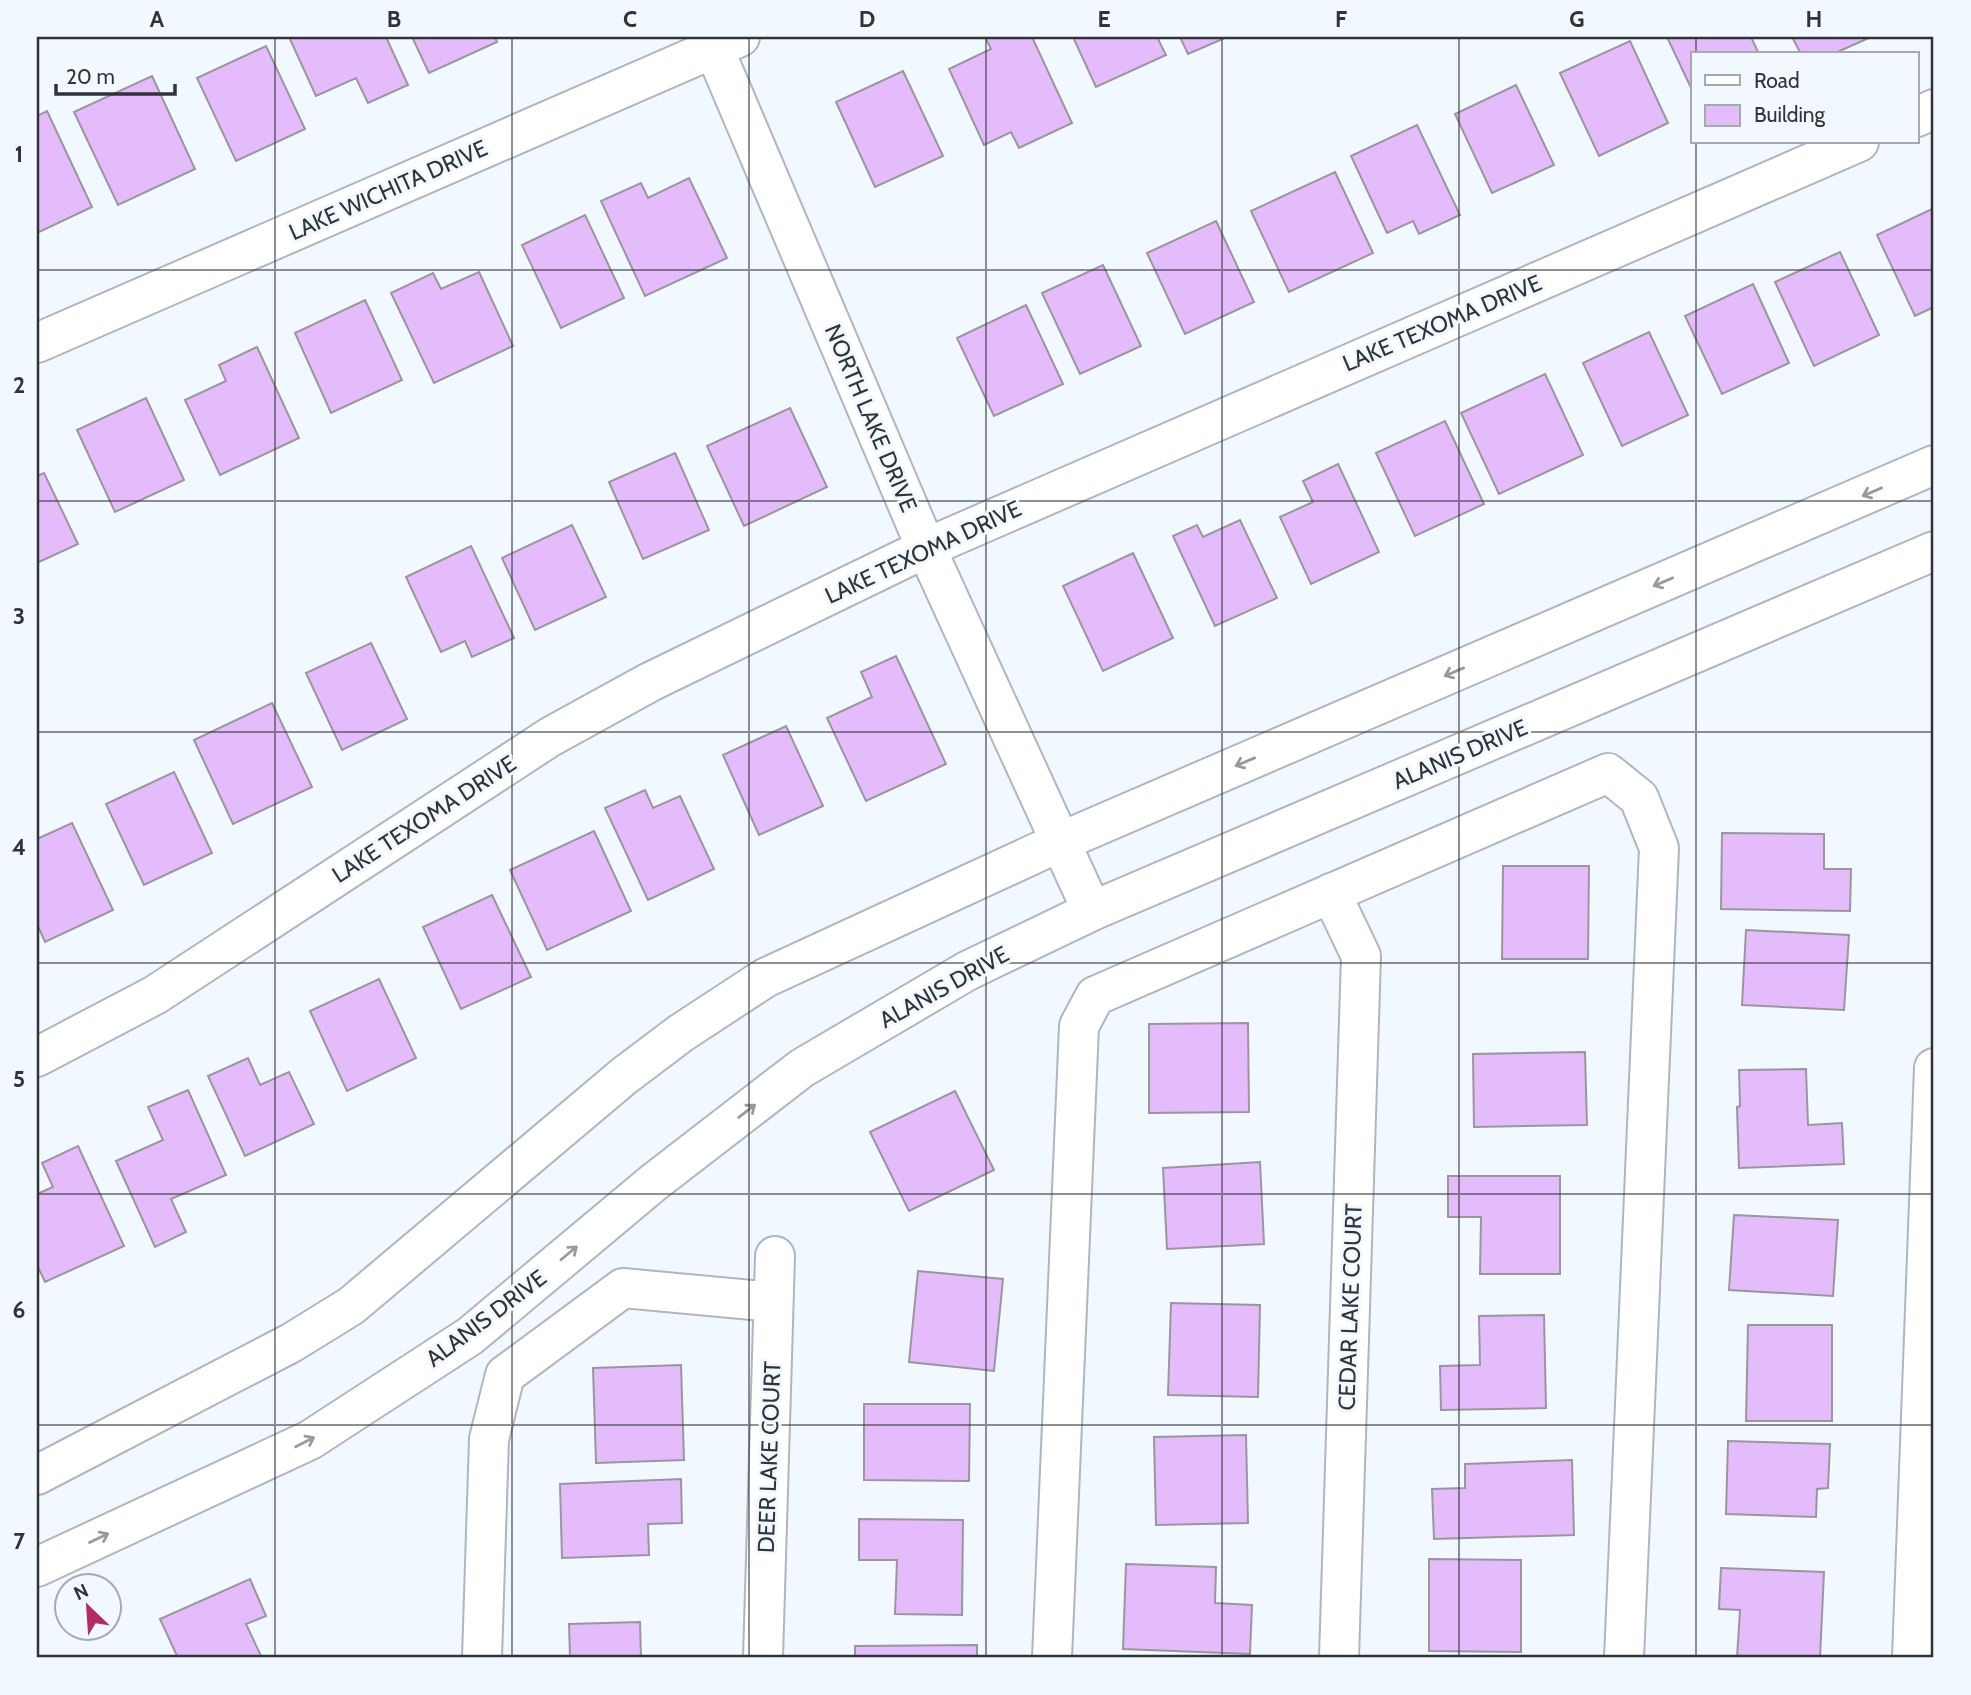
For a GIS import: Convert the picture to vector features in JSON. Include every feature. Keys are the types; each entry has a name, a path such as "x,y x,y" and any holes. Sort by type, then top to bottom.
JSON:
{"street":[{"name":"LAKE WICHITA DRIVE","path":"37,343 721,41"},
{"name":"NORTH LAKE DRIVE","path":"721,41 926,548 1092,911"},
{"path":"1918,117 1934,109"},
{"name":"LAKE TEXOMA DRIVE","path":"37,1057 155,995 550,737 650,682 926,548 1854,144"},
{"path":"37,1475 291,1343 351,1306 624,1076 681,1032 765,978 1060,842 1934,465"},
{"name":"ALANIS DRIVE","path":"37,1566 310,1440 470,1336 653,1183 802,1068 967,971 1092,911 1934,551"},
{"path":"1052,1658 1079,1026 1094,996 1608,773 1639,798 1659,848 1624,1658"},
{"name":"CEDAR LAKE COURT","path":"1331,893 1361,956 1339,1658"},
{"path":"1912,1658 1934,1068"},
{"name":"DEER LAKE COURT","path":"763,1658 775,1256"},
{"path":"482,1658 489,1439 505,1376 623,1288 774,1302"}],"building":[{"path":"289,37 386,37 408,85 368,103 356,78 316,96"},
{"path":"412,37 495,37 497,42 429,73"},
{"path":"985,37 1032,37 1072,123 1019,148 1011,132 984,145 949,69 991,49"},
{"path":"1073,37 1157,37 1166,55 1096,87"},
{"path":"1180,37 1227,37 1188,54"},
{"path":"1667,37 1751,37 1758,52 1691,52 1691,88"},
{"path":"1792,37 1871,37 1837,52 1800,52"},
{"path":"1630,41 1668,123 1599,156 1560,73"},
{"path":"266,46 305,129 236,161 197,78"},
{"path":"903,71 943,156 875,187 836,102"},
{"path":"152,76 195,169 118,205 74,112"},
{"path":"1516,85 1554,165 1492,193 1455,114"},
{"path":"47,111 92,207 37,233 37,116"},
{"path":"1417,125 1460,215 1419,234 1413,221 1387,233 1351,156"},
{"path":"1335,172 1373,253 1289,292 1251,211"},
{"path":"689,178 727,258 645,296 601,201 641,183 648,198"},
{"path":"1934,208 1934,307 1915,316 1877,235"},
{"path":"585,215 624,298 561,328 522,245"},
{"path":"1216,221 1254,302 1185,334 1147,253"},
{"path":"1840,252 1879,335 1814,366 1775,282"},
{"path":"1103,265 1141,346 1080,374 1042,293"},
{"path":"479,272 513,346 434,383 391,293 433,273 441,289"},
{"path":"1753,284 1789,363 1722,394 1685,316"},
{"path":"365,300 402,380 331,413 295,333"},
{"path":"1026,305 1063,384 994,416 957,338"},
{"path":"1649,332 1688,415 1622,446 1583,363"},
{"path":"257,347 299,438 220,475 185,400 226,381 219,365"},
{"path":"1545,374 1583,455 1499,494 1461,413"},
{"path":"146,398 184,480 115,512 77,430"},
{"path":"790,408 827,487 744,526 707,446"},
{"path":"1445,421 1484,504 1415,536 1376,453"},
{"path":"675,453 709,530 643,559 609,482"},
{"path":"1338,464 1379,552 1311,584 1280,517 1313,502 1303,481"},
{"path":"44,473 78,544 37,563 37,476"},
{"path":"1240,520 1277,598 1215,626 1173,536 1197,525 1203,537"},
{"path":"572,525 606,597 535,630 502,558"},
{"path":"471,546 514,638 472,657 465,641 441,652 406,577"},
{"path":"1133,553 1173,638 1103,671 1063,586"},
{"path":"371,643 407,719 342,750 306,673"},
{"path":"896,656 946,764 866,801 827,718 872,697 861,672"},
{"path":"272,703 312,787 233,824 194,740"},
{"path":"786,726 823,806 759,835 723,755"},
{"path":"174,772 212,853 144,885 106,804"},
{"path":"645,790 653,808 680,796 714,869 648,900 605,808"},
{"path":"72,823 113,910 45,942 37,924 37,839"},
{"path":"594,831 631,911 547,950 510,870"},
{"path":"1722,833 1824,834 1824,869 1851,869 1850,911 1721,909"},
{"path":"1503,866 1589,866 1588,959 1502,959"},
{"path":"492,895 531,977 461,1009 423,927"},
{"path":"1746,930 1849,935 1844,1010 1742,1005"},
{"path":"379,979 416,1058 347,1091 310,1011"},
{"path":"1248,1023 1249,1112 1149,1113 1149,1024"},
{"path":"1585,1052 1587,1125 1474,1127 1473,1054"},
{"path":"248,1058 260,1085 289,1072 314,1124 245,1156 208,1076"},
{"path":"1806,1069 1808,1125 1842,1123 1844,1164 1739,1168 1739,1070"},
{"path":"188,1090 226,1175 171,1199 186,1232 155,1247 116,1161 163,1140 148,1107"},
{"path":"955,1091 994,1170 909,1211 870,1132"},
{"path":"78,1146 124,1246 45,1282 37,1265 37,1194 53,1187 42,1163"},
{"path":"1260,1162 1264,1244 1167,1249 1163,1168"},
{"path":"1448,1176 1560,1176 1560,1274 1480,1274 1481,1217 1448,1217"},
{"path":"1734,1215 1838,1220 1833,1296 1729,1290"},
{"path":"918,1271 1003,1279 994,1371 909,1362"},
{"path":"1171,1303 1260,1305 1258,1397 1168,1395"},
{"path":"1544,1315 1546,1408 1441,1410 1440,1366 1480,1365 1479,1316"},
{"path":"1748,1325 1832,1325 1832,1421 1746,1421"},
{"path":"681,1365 684,1460 596,1463 593,1368"},
{"path":"864,1404 970,1404 969,1481 864,1480"},
{"path":"1246,1435 1248,1523 1156,1525 1154,1437"},
{"path":"1728,1441 1830,1444 1828,1488 1817,1489 1816,1517 1726,1514"},
{"path":"1572,1460 1574,1535 1434,1539 1432,1489 1465,1488 1465,1464"},
{"path":"681,1479 682,1523 648,1524 649,1555 562,1558 560,1484"},
{"path":"859,1519 963,1520 962,1615 895,1614 897,1560 859,1560"},
{"path":"1429,1559 1521,1560 1521,1652 1429,1651"},
{"path":"1126,1564 1216,1567 1215,1603 1252,1605 1250,1654 1123,1649"},
{"path":"1721,1568 1824,1572 1820,1658 1737,1658 1740,1610 1719,1609"},
{"path":"250,1579 266,1616 246,1624 262,1658 178,1658 160,1619"},
{"path":"640,1622 641,1658 570,1658 569,1624"},
{"path":"977,1645 977,1658 855,1658 855,1646"}]}
